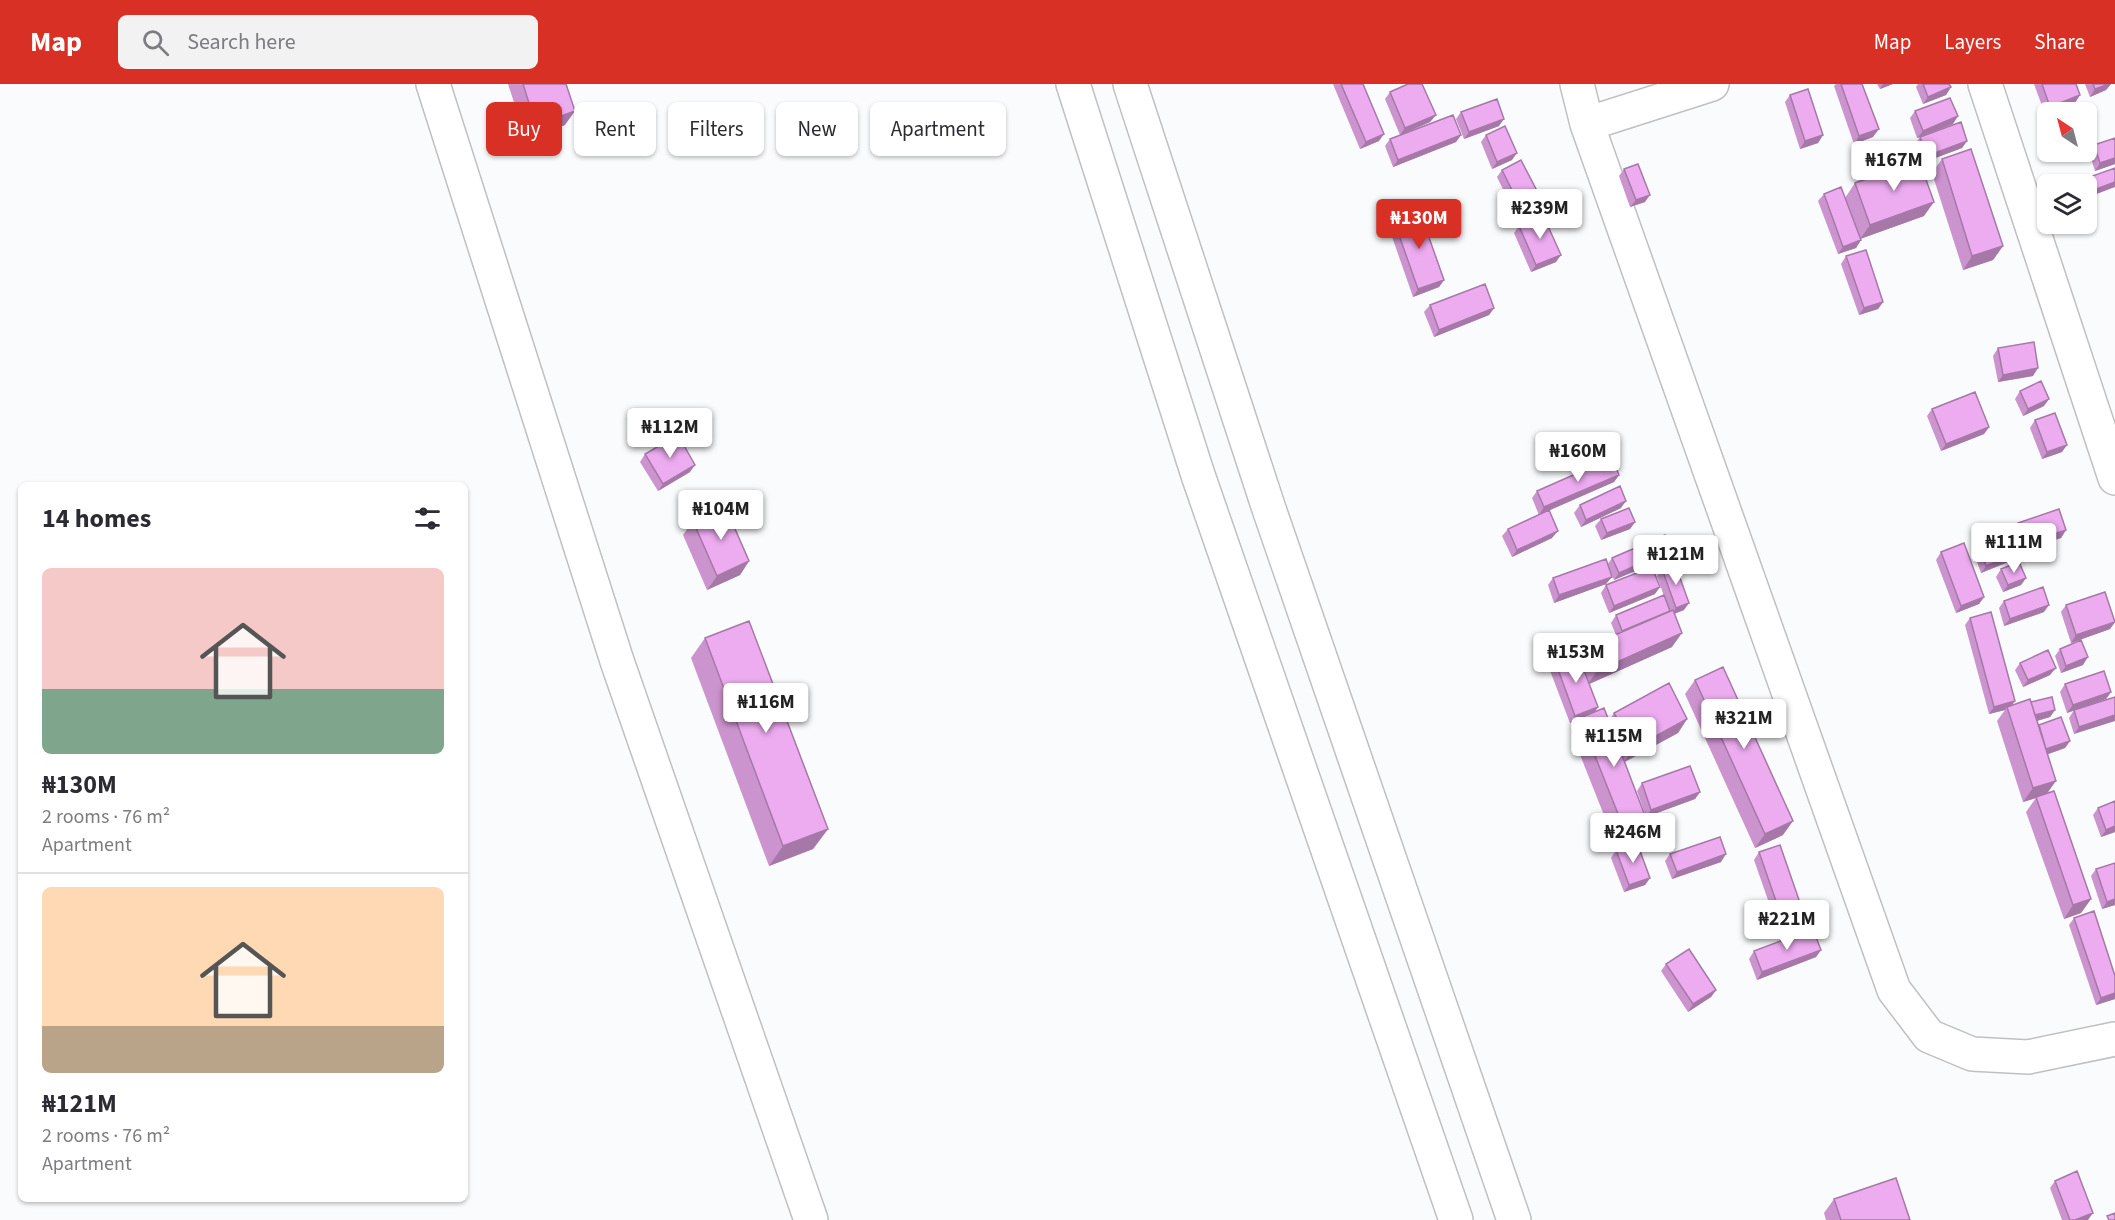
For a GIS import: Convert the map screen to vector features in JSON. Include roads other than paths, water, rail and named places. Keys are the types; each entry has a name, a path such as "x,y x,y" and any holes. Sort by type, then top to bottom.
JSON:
{"street":[{"path":"433,84 617,661 811,1220"},
{"path":"1072,84 1198,475 1456,1220"},
{"path":"1130,84 1268,506 1514,1220"},
{"path":"1577,84 1587,124 1894,990 1929,1036 1972,1054 2028,1057 2115,1040"},
{"path":"1587,124 1712,84"},
{"path":"1985,84 2115,478"}]}
